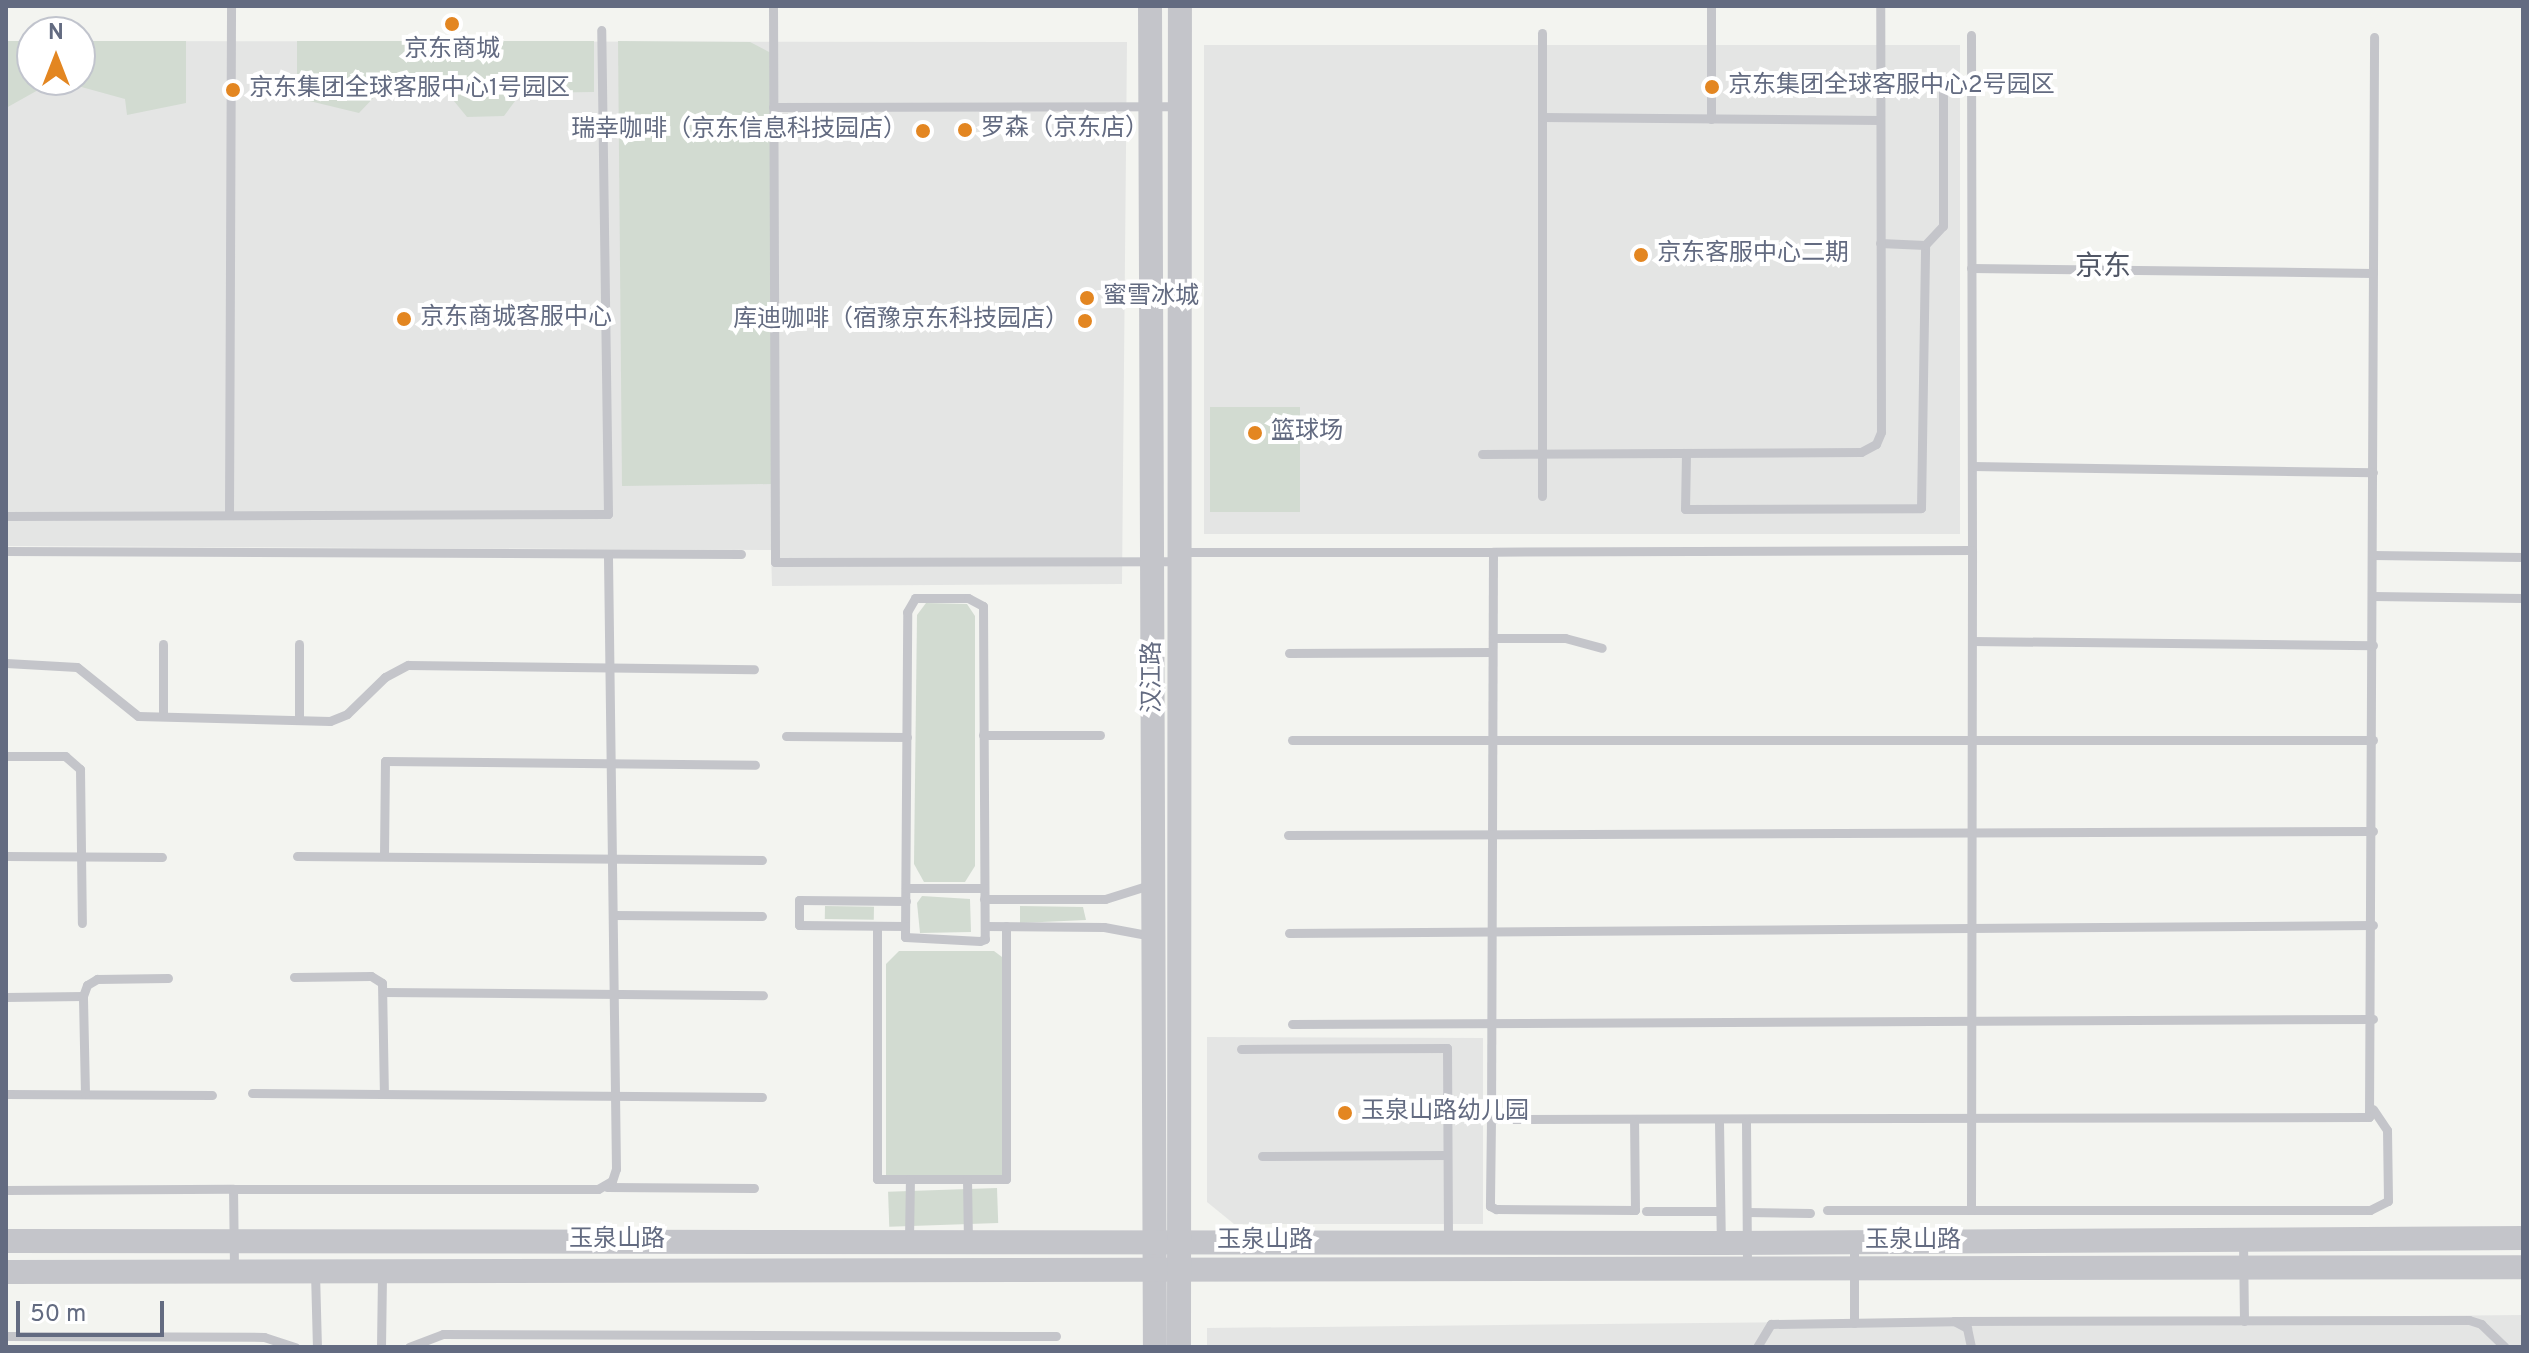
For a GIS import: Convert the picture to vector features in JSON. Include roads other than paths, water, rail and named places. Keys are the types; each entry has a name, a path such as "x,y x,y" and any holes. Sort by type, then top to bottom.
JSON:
{"street":[{"name":"汉江路","path":"1150,6 1150,106 1169,558 1167,1270 1155,1347"},
{"name":"汉江路","path":"1167,1242 1156,883 1169,558 1180,6"},
{"name":"玉泉山路","path":"6,1241 1747,1243 2523,1238"},
{"name":"玉泉山路","path":"6,1272 2523,1267"},
{"name":"汉江路","path":"1167,1270 1179,1347"}],"lane":[{"path":"229,515 231,6"},
{"path":"773,6 775,562 1493,552 1972,550"},
{"path":"1711,6 1711,119"},
{"path":"1482,454 1861,452 1876,444 1881,432 1880,6"},
{"path":"6,516 608,514 601,30"},
{"path":"1542,33 1542,496"},
{"path":"1971,35 1971,1210"},
{"path":"1491,1119 1746,1122 2357,1120 2369,1117 2373,1109 2374,37"},
{"path":"1686,453 1685,509 1921,508 1925,245 1943,226 1943,87"},
{"path":"773,107 1179,106"},
{"path":"1542,117 1880,120"},
{"path":"1880,243 1925,245"},
{"path":"1971,268 2373,273"},
{"path":"1972,466 2373,472"},
{"path":"6,551 741,554"},
{"path":"1493,552 1490,1206 1496,1209 1635,1210 1634,1121"},
{"path":"607,1187 616,1169 608,554"},
{"path":"2373,555 2523,557"},
{"path":"2373,596 2523,598"},
{"path":"915,598 968,598 983,606 983,735 985,926 980,941 909,940 905,926 907,612 915,598"},
{"path":"1493,638 1565,638 1602,648"},
{"path":"1972,641 2373,645"},
{"path":"163,644 163,716"},
{"path":"299,644 299,720"},
{"path":"1289,653 1492,652"},
{"path":"6,663 77,667 138,716 330,721 347,714 385,677 408,665 754,669"},
{"path":"983,735 1100,735"},
{"path":"786,736 907,737"},
{"path":"1292,740 2373,740"},
{"path":"6,756 65,756 75,761 80,769 82,923"},
{"path":"384,856 385,761 755,765"},
{"path":"1288,835 2373,831"},
{"path":"6,856 162,857"},
{"path":"297,856 762,860"},
{"path":"906,888 1105,899 1156,883"},
{"path":"905,926 799,925 799,900 906,901"},
{"path":"613,915 762,916"},
{"path":"1289,933 2373,925"},
{"path":"877,926 877,1179 1006,1179 1006,926"},
{"path":"985,926 1104,927 1157,937"},
{"path":"294,977 371,976 382,983 384,1094"},
{"path":"85,1094 83,996 97,979 168,978"},
{"path":"383,992 763,995"},
{"path":"6,997 83,996"},
{"path":"1292,1024 2373,1019"},
{"path":"1241,1049 1447,1048 1448,1270"},
{"path":"252,1093 762,1097"},
{"path":"6,1094 212,1095"},
{"path":"1827,1210 2381,1207 2388,1201 2387,1130 2373,1109"},
{"path":"1719,1122 1721,1269"},
{"path":"1746,1122 1747,1268"},
{"path":"1262,1156 1447,1155"},
{"path":"909,1242 910,1179"},
{"path":"967,1179 968,1242"},
{"path":"6,1190 754,1188"},
{"path":"233,1189 235,1272"},
{"path":"1646,1211 1720,1211"},
{"path":"1747,1212 1810,1213"},
{"path":"2243,1240 2244,1321"},
{"path":"1854,1242 1854,1323"},
{"path":"381,1347 382,1271"},
{"path":"315,1272 317,1347"},
{"path":"1757,1347 1761,1333 1771,1324 2469,1320 2505,1347"},
{"path":"1954,1321 1967,1328 1971,1347"},
{"path":"409,1347 443,1334 1056,1336"},
{"path":"6,1336 123,1342 264,1337 295,1347"},
{"path":"928,1336 928,1347"}],"place":[{"name":"京东商城","path":"452,24"},
{"name":"京东集团全球客服中心2号园区","path":"1712,87"},
{"name":"京东集团全球客服中心1号园区","path":"233,90"},
{"name":"罗森（京东店）","path":"965,130"},
{"name":"瑞幸咖啡（京东信息科技园店）","path":"923,131"},
{"name":"京东客服中心二期","path":"1641,255"},
{"name":"蜜雪冰城","path":"1087,298"},
{"name":"京东商城客服中心","path":"404,319"},
{"name":"库迪咖啡（宿豫京东科技园店）","path":"1085,321"},
{"name":"篮球场","path":"1255,433"},
{"name":"玉泉山路幼儿园","path":"1345,1113"}],"district":[{"name":"京东","path":"2103,268"}]}
